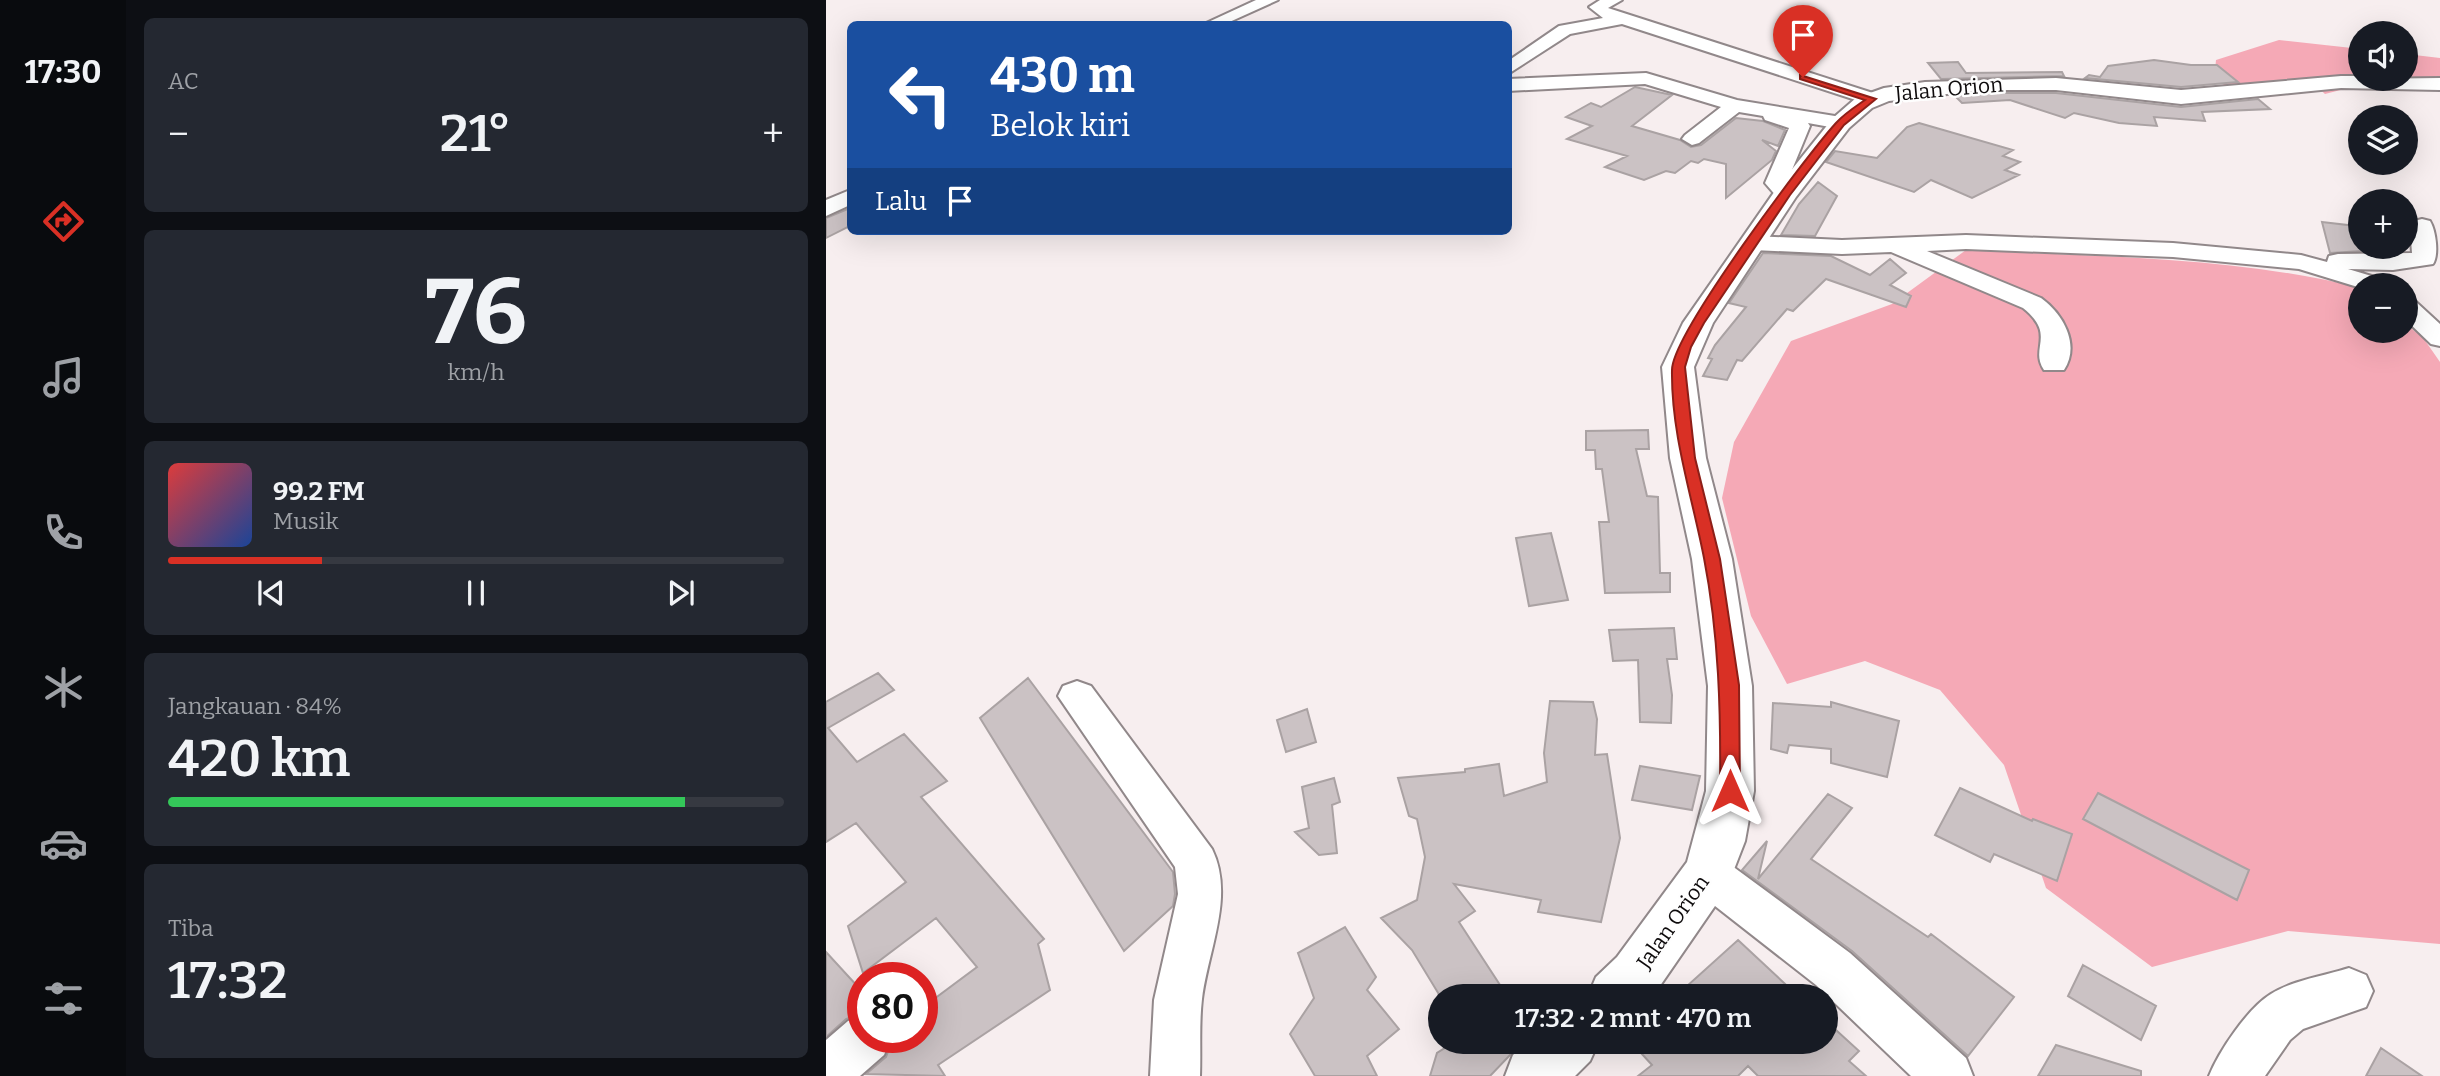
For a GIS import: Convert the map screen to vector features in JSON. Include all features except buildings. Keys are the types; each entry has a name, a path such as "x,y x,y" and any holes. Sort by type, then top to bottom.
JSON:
{"highway":[{"name":"Jalan Orion","path":"1627,984 1708,874 1720,841 1730,791 1730,685 1712,559 1688,458 1678,367 1684,347 1698,323 1786,193 1841,123 1872,99 1925,88 2007,83 2056,84 2181,97 2341,82 2440,84"},
{"path":"1534,1076 1557,1054"}],"street":[{"path":"1219,21 1270,0"},
{"path":"1614,0 1597,7 1604,13 1872,99"},
{"path":"1512,66 1565,30 1624,19"},
{"path":"1512,85 1629,76 1682,88 1734,105 1841,123"},
{"path":"1682,88 1689,94 1730,110 1790,120 1800,126 1776,183 1786,193"},
{"path":"1692,139 1730,110"},
{"path":"826,209 847,198"},
{"path":"826,216 847,220"},
{"path":"1753,243 1797,247 1926,242 2046,245 2173,250 2276,259 2418,261 2426,256 2422,226"},
{"path":"1892,245 2032,303 2049,315 2057,329 2054,364"},
{"path":"2276,259 2348,275"},
{"path":"2418,317 2440,338"},
{"path":"1077,696 1197,862 1200,894 1178,1000 1175,1076"},
{"path":"1708,874 1833,970 1948,1076"},
{"path":"2234,1076 2273,1023 2288,1010 2349,991"},
{"path":"826,1073 849,1053"}],"shaded area":[{"path":"2279,40 2348,48 2348,88 2325,94 2312,82 2235,90 2214,80 2216,60"},
{"path":"2418,55 2440,58 2440,83 2418,83"},
{"path":"1966,250 2165,260 2264,270 2348,285 2348,343 2418,343 2418,334 2424,339 2440,362 2440,944 2288,931 2152,967 2046,888 2004,765 1940,690 1865,661 1787,684 1751,616 1722,498 1734,442 1791,341 1892,304"}],"route":[{"path":"1730,791 1730,685 1712,559 1688,458 1678,367 1684,347 1698,323 1786,193 1841,123 1856,108 1872,99 1803,77"}]}
